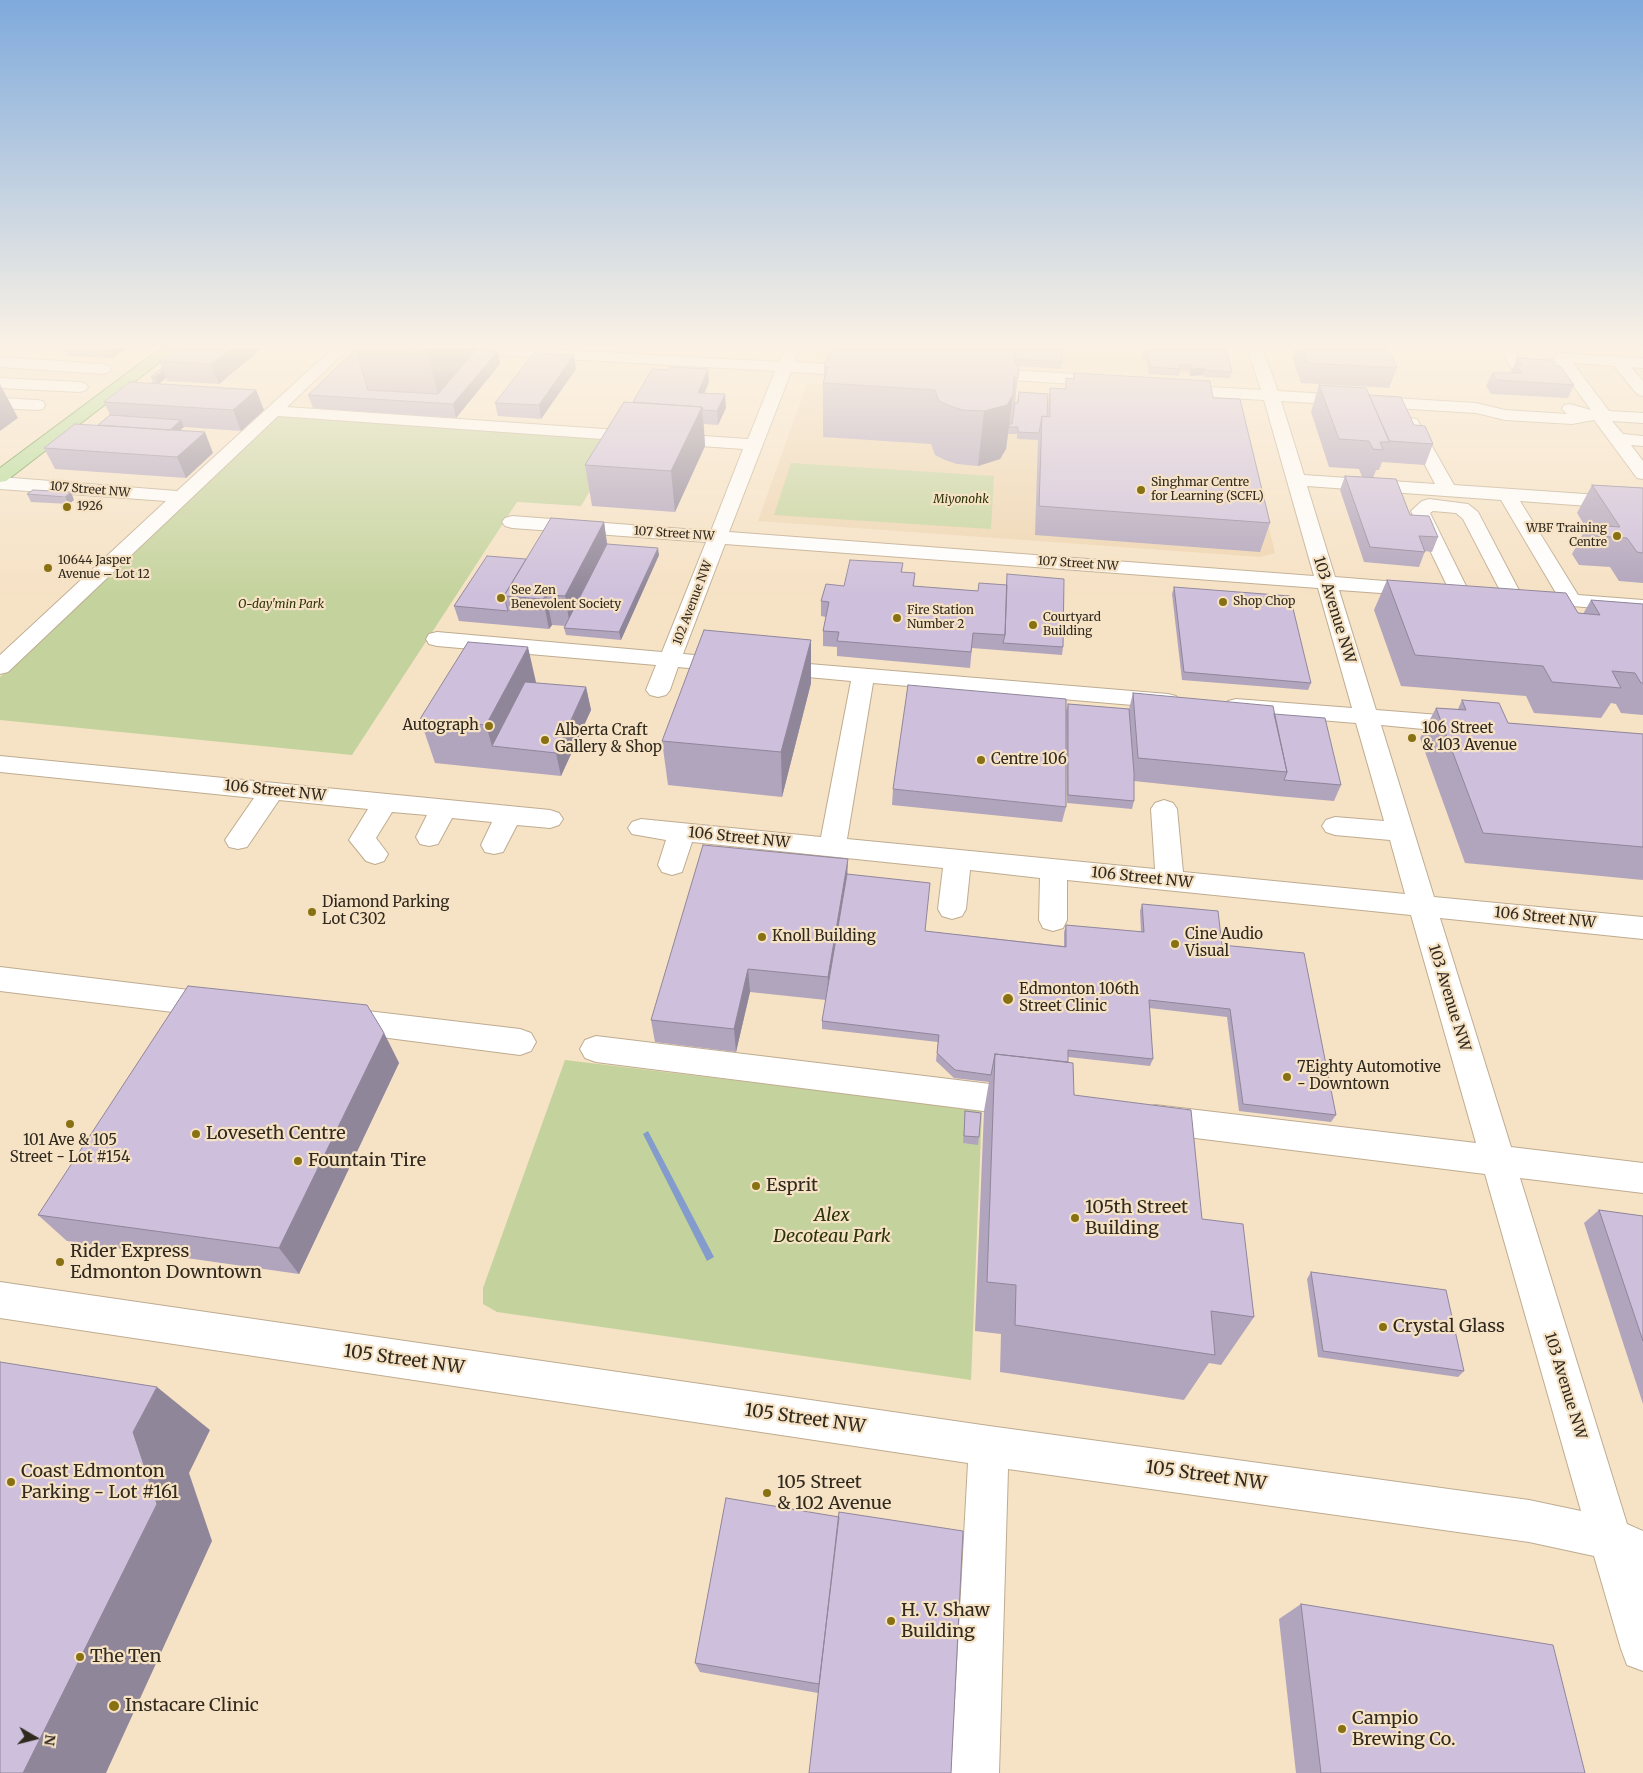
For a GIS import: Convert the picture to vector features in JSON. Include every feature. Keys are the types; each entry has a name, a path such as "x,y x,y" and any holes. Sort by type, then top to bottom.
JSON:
{"main road":[{"path":"0,477 61,431"}],"street":[{"path":"0,667 251,431"},
{"path":"585,431 702,438 755,445"},
{"name":"102 Avenue NW","path":"658,690 760,431"},
{"name":"103 Avenue NW","path":"1281,431 1498,1161 1632,1542 1643,1649"},
{"path":"1416,431 1447,490"},
{"path":"1610,431 1643,474"},
{"path":"1618,439 1643,441"},
{"path":"1295,480 1643,504"},
{"name":"107 Street NW","path":"0,482 180,497"},
{"path":"1507,494 1571,601"},
{"name":"107 Street NW","path":"512,522 1643,606"},
{"path":"438,639 670,660 1487,727"},
{"path":"832,847 863,676"},
{"name":"106 Street NW","path":"0,764 550,819"},
{"path":"238,840 272,791"},
{"path":"375,854 362,840 385,802"},
{"path":"429,837 444,808"},
{"path":"1164,809 1170,881"},
{"path":"494,845 508,815"},
{"path":"1335,826 1400,832"},
{"name":"106 Street NW","path":"641,828 1643,928"},
{"path":"672,865 682,832"},
{"path":"952,909 957,860"},
{"path":"1053,920 1054,869"},
{"path":"0,979 241,1008"},
{"path":"329,1014 408,1021 520,1042"},
{"path":"607,1046 1047,1105"},
{"path":"1126,1115 1643,1178"},
{"name":"105 Street NW","path":"0,1300 989,1446 1520,1519 1632,1542"},
{"path":"975,1773 989,1446"}],"shaded area":[{"path":"790,431 1246,431 1275,553 1260,557 758,521"}],"green space":[{"name":"O-day'min Park","path":"260,431 513,431 622,438 581,506 517,502 352,755 0,720 0,677"},
{"name":"Miyonohk","path":"791,463 994,476 991,529 774,515"},
{"name":"Alex Decoteau Park","path":"565,1060 982,1110 971,1380 497,1312 483,1304 483,1288"}],"water":[{"path":"648,1131 714,1257 707,1261 643,1134"}],"building":[{"path":"66,431 205,432 177,457 44,448"},
{"path":"606,431 691,431 671,471 585,465"},
{"path":"1018,431 1039,431 1039,433"},
{"name":"Singhmar Centre for Learning (SCFL)","path":"1042,431 1248,431 1270,523 1039,506"},
{"path":"1336,431 1385,431 1390,442 1380,442 1383,450 1373,449 1369,441 1339,439"},
{"path":"1385,431 1427,431 1433,444 1389,441"},
{"path":"1345,476 1396,479 1410,515 1429,516 1438,537 1419,536 1425,552 1370,547"},
{"path":"1592,485 1643,488 1643,553 1637,552 1627,538 1595,536 1588,525 1620,527"},
{"path":"33,490 71,492 65,497 27,494"},
{"path":"551,518 604,522 565,596 546,595 543,599 504,596"},
{"path":"607,544 658,548 619,632 564,628"},
{"path":"487,556 526,559 504,596 508,611 454,606"},
{"name":"Fire Station Number 2","path":"850,560 903,563 901,572 915,573 913,586 978,591 979,583 1007,585 1005,635 973,633 971,652 837,641 839,632 823,631 829,602 821,601 826,584 844,586"},
{"name":"Courtyard Building","path":"1007,574 1064,579 1063,647 1003,643 1005,635"},
{"path":"1387,580 1566,593 1578,613 1600,615 1591,600 1643,604 1643,683 1641,683 1635,673 1612,671 1621,688 1552,682 1543,666 1415,655"},
{"path":"1174,587 1290,596 1311,683 1184,672"},
{"path":"704,630 811,640 781,752 662,741"},
{"path":"468,642 528,647 486,725 420,719"},
{"path":"525,682 586,687 556,753 492,746"},
{"name":"Centre 106","path":"908,685 1066,699 1066,807 893,789"},
{"path":"1133,693 1273,706 1287,772 1138,758"},
{"path":"1462,700 1499,703 1508,723 1643,734 1643,847 1483,833 1436,708 1466,710"},
{"path":"1068,704 1129,709 1134,773 1134,801 1068,795"},
{"path":"1274,714 1325,718 1341,785 1284,780 1287,772"},
{"name":"Knoll Building","path":"703,845 848,859 828,977 748,969 734,1029 651,1020"},
{"path":"847,874 930,883 925,931 1066,947 1066,925 1144,932 1142,904 1218,911 1222,945 1304,953 1336,1115 1243,1104 1230,1009 1149,1000 1153,1059 1068,1050 1068,1062 995,1054 991,1075 955,1070 937,1053 939,1035 822,1021"},
{"path":"188,986 367,1005 384,1033 279,1248 38,1215"},
{"name":"105th Street Building","path":"995,1054 1073,1063 1074,1095 1191,1110 1202,1219 1243,1224 1254,1317 1211,1311 1215,1355 1015,1325 1016,1285 987,1282"},
{"path":"965,1111 981,1113 979,1137 964,1136"},
{"path":"1599,1210 1643,1216 1643,1341"},
{"path":"1311,1272 1446,1290 1464,1371 1323,1351"},
{"path":"0,1362 157,1387 133,1432 157,1504 23,1773 0,1773"},
{"path":"726,1498 839,1517 819,1684 695,1663"},
{"name":"H. V. Shaw Building","path":"839,1512 963,1531 951,1773 809,1773"},
{"path":"1301,1604 1553,1645 1585,1773 1321,1773"}],"place":[{"name":"Singhmar Centre for Learning (SCFL)","path":"1141,490"},
{"name":"1926","path":"67,507"},
{"name":"WBF Training Centre","path":"1617,536"},
{"name":"10644 Jasper Avenue – Lot 12","path":"48,568"},
{"name":"See Zen Benevolent Society","path":"501,598"},
{"name":"Shop Chop","path":"1223,602"},
{"name":"Fire Station Number 2","path":"897,618"},
{"name":"Courtyard Building","path":"1033,625"},
{"name":"Autograph","path":"489,726"},
{"name":"106 Street & 103 Avenue","path":"1412,738"},
{"name":"Alberta Craft Gallery & Shop","path":"545,740"},
{"name":"Centre 106","path":"981,760"},
{"name":"Diamond Parking Lot C302","path":"312,912"},
{"name":"Knoll Building","path":"762,937"},
{"name":"Cine Audio Visual","path":"1175,944"},
{"name":"Edmonton 106th Street Clinic","path":"1008,999"},
{"name":"7Eighty Automotive - Downtown","path":"1287,1077"},
{"name":"101 Ave & 105 Street - Lot #154","path":"70,1124"},
{"name":"Loveseth Centre","path":"196,1134"},
{"name":"Fountain Tire","path":"298,1161"},
{"name":"Esprit","path":"756,1186"},
{"name":"105th Street Building","path":"1075,1218"},
{"name":"Rider Express Edmonton Downtown","path":"60,1262"},
{"name":"Crystal Glass","path":"1383,1327"},
{"name":"Coast Edmonton Parking - Lot #161","path":"11,1482"},
{"name":"105 Street & 102 Avenue","path":"767,1493"},
{"name":"H. V. Shaw Building","path":"891,1621"},
{"name":"The Ten","path":"80,1657"},
{"name":"Instacare Clinic","path":"114,1706"},
{"name":"Campio Brewing Co.","path":"1342,1729"}]}
